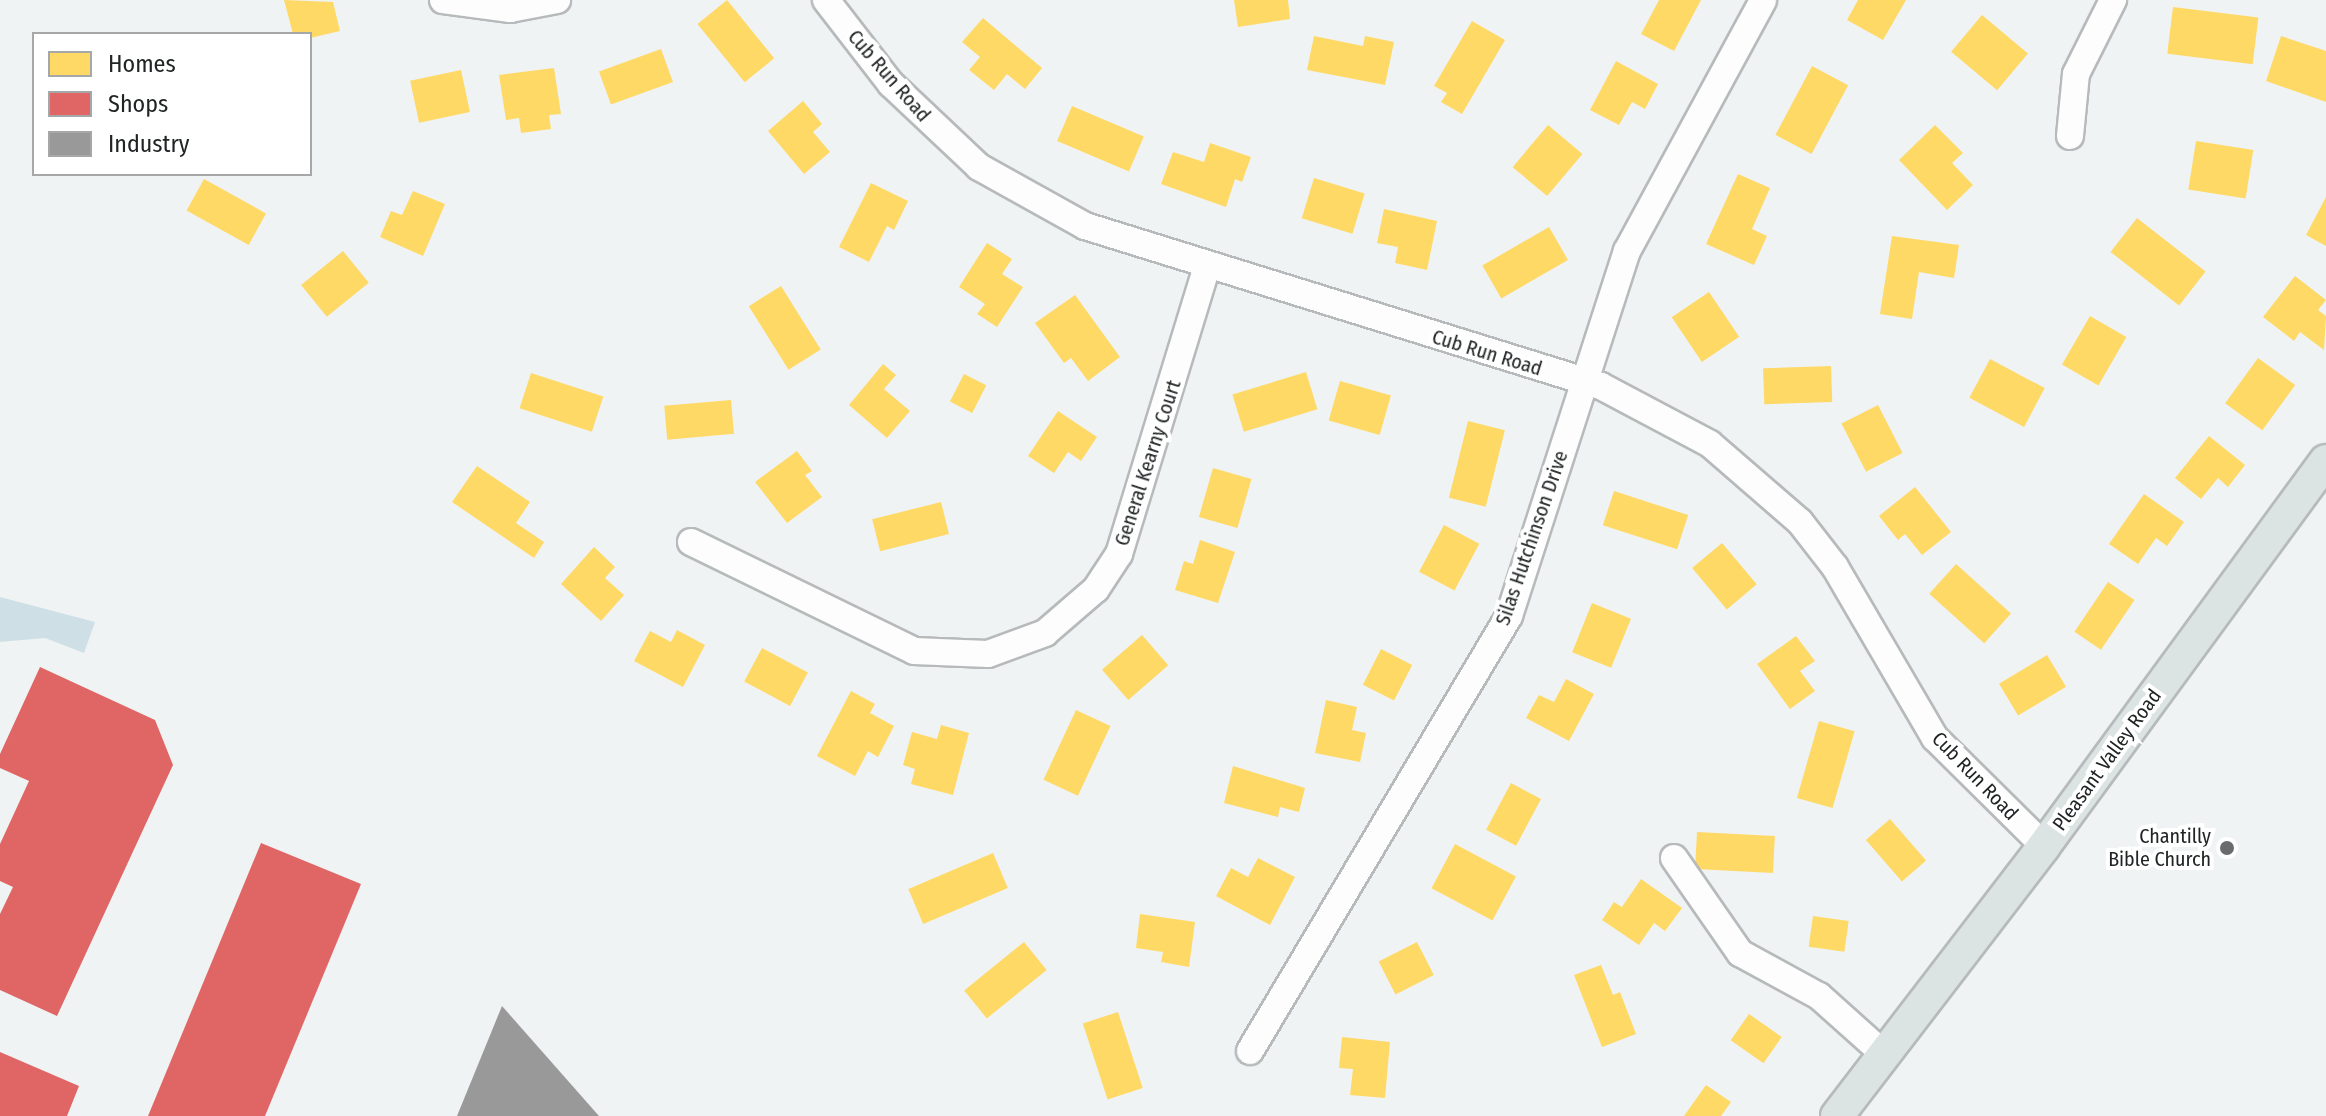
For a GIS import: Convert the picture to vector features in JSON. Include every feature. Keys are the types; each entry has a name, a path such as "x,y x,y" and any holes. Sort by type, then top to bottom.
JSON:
{"main road":[{"name":"Pleasant Valley Road","path":"1837,1116 2044,846 2326,461"}],"street":[{"path":"443,0 510,9 557,0"},
{"name":"Cub Run Road","path":"826,0 891,84 979,167 1085,226 1583,380 1710,444 1800,522 1835,567 1935,738 2044,846"},
{"name":"Silas Hutchinson Drive","path":"1250,1051 1509,616 1627,251 1763,0"},
{"path":"2070,136 2076,74 2113,0"},
{"name":"General Kearny Court","path":"691,542 914,651 988,654 1045,633 1096,589 1119,554 1207,266"},
{"path":"1674,858 1740,953 1819,996 1885,1055"}],"shaded area":[{"path":"0,597 95,622 84,653 45,638 0,642"}],"building: Homes":[{"path":"284,0 333,2 340,31 312,38 312,32 292,32"},
{"path":"727,0 774,58 745,82 697,24"},
{"path":"1234,0 1288,0 1290,19 1238,27"},
{"path":"1659,0 1701,0 1674,51 1641,34"},
{"path":"1858,0 1906,0 1883,40 1847,20"},
{"path":"2173,7 2258,17 2253,64 2167,54"},
{"path":"1982,15 2028,54 1997,90 1951,52"},
{"path":"983,18 1042,68 1025,89 1007,74 994,90 969,70 980,57 962,42"},
{"path":"1472,21 1505,40 1462,114 1441,102 1447,93 1434,86"},
{"path":"1314,36 1363,46 1365,36 1394,42 1385,85 1307,70"},
{"path":"2281,36 2326,51 2326,102 2266,81"},
{"path":"661,49 673,82 611,104 599,72"},
{"path":"1616,61 1658,84 1645,109 1632,102 1619,125 1590,110"},
{"path":"1812,66 1848,85 1812,154 1775,135"},
{"path":"554,68 561,114 549,115 551,129 521,133 519,118 506,120 499,75"},
{"path":"461,70 470,112 419,123 410,81"},
{"path":"803,101 822,124 813,132 830,152 804,174 768,131"},
{"path":"1072,106 1144,136 1129,171 1057,141"},
{"path":"1548,125 1582,154 1547,196 1513,167"},
{"path":"1935,125 1963,153 1952,163 1973,185 1947,210 1899,160"},
{"path":"2196,141 2253,150 2246,198 2188,189"},
{"path":"1210,143 1251,157 1242,182 1235,179 1226,207 1161,184 1173,152 1204,162"},
{"path":"1738,174 1770,188 1752,229 1767,236 1754,265 1706,244"},
{"path":"1314,178 1365,193 1352,234 1302,218"},
{"path":"204,179 266,213 249,245 187,210"},
{"path":"871,183 908,201 894,230 887,226 869,262 839,247"},
{"path":"413,191 445,204 423,256 380,237 391,211 402,215"},
{"path":"2326,197 2326,246 2306,235"},
{"path":"1384,209 1437,221 1427,270 1395,263 1398,247 1377,243"},
{"path":"2137,218 2206,272 2179,305 2111,252"},
{"path":"1549,227 1568,260 1501,298 1482,266"},
{"path":"1892,236 1959,245 1954,278 1919,272 1912,319 1880,314"},
{"path":"987,243 1012,259 1002,274 1023,287 997,327 977,314 985,304 959,287"},
{"path":"343,251 369,283 327,317 301,285"},
{"path":"2295,276 2326,300 2318,310 2326,316 2324,350 2300,332 2294,341 2263,317"},
{"path":"781,286 821,350 789,370 749,306"},
{"path":"1709,292 1739,337 1702,362 1672,317"},
{"path":"1075,295 1120,357 1088,381 1071,358 1064,363 1035,323"},
{"path":"2090,316 2126,337 2098,385 2062,364"},
{"path":"2258,358 2295,385 2262,430 2225,403"},
{"path":"1990,359 2045,388 2024,427 1969,398"},
{"path":"883,364 896,375 884,389 910,411 887,438 849,405"},
{"path":"1831,366 1832,402 1764,404 1763,368"},
{"path":"1306,372 1317,409 1244,432 1232,395"},
{"path":"531,373 603,396 592,432 520,408"},
{"path":"964,374 986,385 972,413 950,402"},
{"path":"1340,381 1391,396 1380,435 1329,420"},
{"path":"731,400 734,434 667,440 664,406"},
{"path":"1878,405 1903,453 1866,472 1841,424"},
{"path":"1058,411 1097,437 1081,461 1068,452 1054,473 1028,456"},
{"path":"1468,421 1505,430 1486,507 1449,498"},
{"path":"2209,436 2245,465 2228,487 2218,478 2201,499 2175,478"},
{"path":"797,451 812,471 805,475 822,497 787,523 755,482"},
{"path":"477,466 530,502 516,523 544,542 534,558 452,502"},
{"path":"1213,468 1251,479 1237,528 1199,517"},
{"path":"1915,487 1951,532 1922,555 1905,534 1898,540 1879,516"},
{"path":"1614,491 1688,515 1677,549 1603,525"},
{"path":"2144,494 2184,522 2167,546 2156,538 2138,564 2109,544"},
{"path":"941,502 949,534 880,551 872,519"},
{"path":"1444,525 1479,544 1454,591 1419,572"},
{"path":"1200,540 1235,552 1218,603 1175,590 1184,561 1193,564"},
{"path":"1722,543 1757,584 1727,609 1692,568"},
{"path":"594,547 615,567 605,578 624,595 601,621 561,584"},
{"path":"1956,564 2011,614 1984,643 1929,594"},
{"path":"2108,582 2135,600 2101,650 2074,632"},
{"path":"1592,603 1631,619 1611,668 1572,652"},
{"path":"677,630 705,645 683,687 634,661 650,631 671,642"},
{"path":"1142,635 1168,665 1128,700 1102,670"},
{"path":"1796,636 1815,661 1800,671 1815,691 1790,709 1757,664"},
{"path":"762,648 808,672 790,706 744,682"},
{"path":"1381,649 1412,665 1394,701 1363,685"},
{"path":"2047,655 2066,687 2018,716 1999,684"},
{"path":"1566,679 1594,694 1569,741 1526,718 1539,695 1554,702"},
{"path":"851,691 875,704 870,713 894,726 878,757 868,751 855,776 817,756"},
{"path":"1326,700 1357,707 1352,730 1366,733 1360,762 1315,753"},
{"path":"1076,710 1110,726 1078,796 1043,780"},
{"path":"1819,721 1855,731 1833,808 1797,798"},
{"path":"941,725 969,733 953,795 911,784 915,769 903,765 912,732 937,739"},
{"path":"1233,766 1305,788 1299,812 1280,807 1278,817 1224,803"},
{"path":"1511,783 1541,799 1516,846 1486,830"},
{"path":"1890,819 1926,861 1902,882 1866,840"},
{"path":"1697,832 1775,836 1773,873 1695,869"},
{"path":"1455,844 1516,876 1492,921 1432,888"},
{"path":"993,853 1008,888 923,924 908,889"},
{"path":"1258,858 1295,877 1270,925 1216,896 1231,868 1248,877"},
{"path":"1641,879 1682,908 1665,931 1654,923 1639,945 1602,920 1614,902 1622,907"},
{"path":"1140,914 1195,922 1189,967 1161,962 1163,952 1136,948"},
{"path":"1813,916 1849,921 1844,952 1809,947"},
{"path":"1024,942 1047,970 987,1018 964,990"},
{"path":"1417,942 1434,975 1395,994 1379,962"},
{"path":"1601,965 1613,995 1620,992 1636,1034 1602,1047 1574,975"},
{"path":"1118,1012 1143,1088 1108,1100 1083,1023"},
{"path":"1749,1014 1782,1037 1763,1063 1731,1040"},
{"path":"1342,1037 1390,1042 1385,1098 1350,1095 1353,1069 1339,1068"},
{"path":"1706,1085 1731,1102 1721,1116 1684,1116"}],"building: Shops":[{"path":"40,667 155,720 173,765 57,1016 0,990 0,914 13,887 0,881 0,844 29,781 0,768 0,754"},
{"path":"261,843 361,884 265,1116 148,1116"},
{"path":"0,1052 79,1086 67,1116 0,1116"}],"building: Industry":[{"path":"502,1006 599,1116 457,1116"}],"place":[{"name":"Chantilly Bible Church","path":"2227,848"}]}
